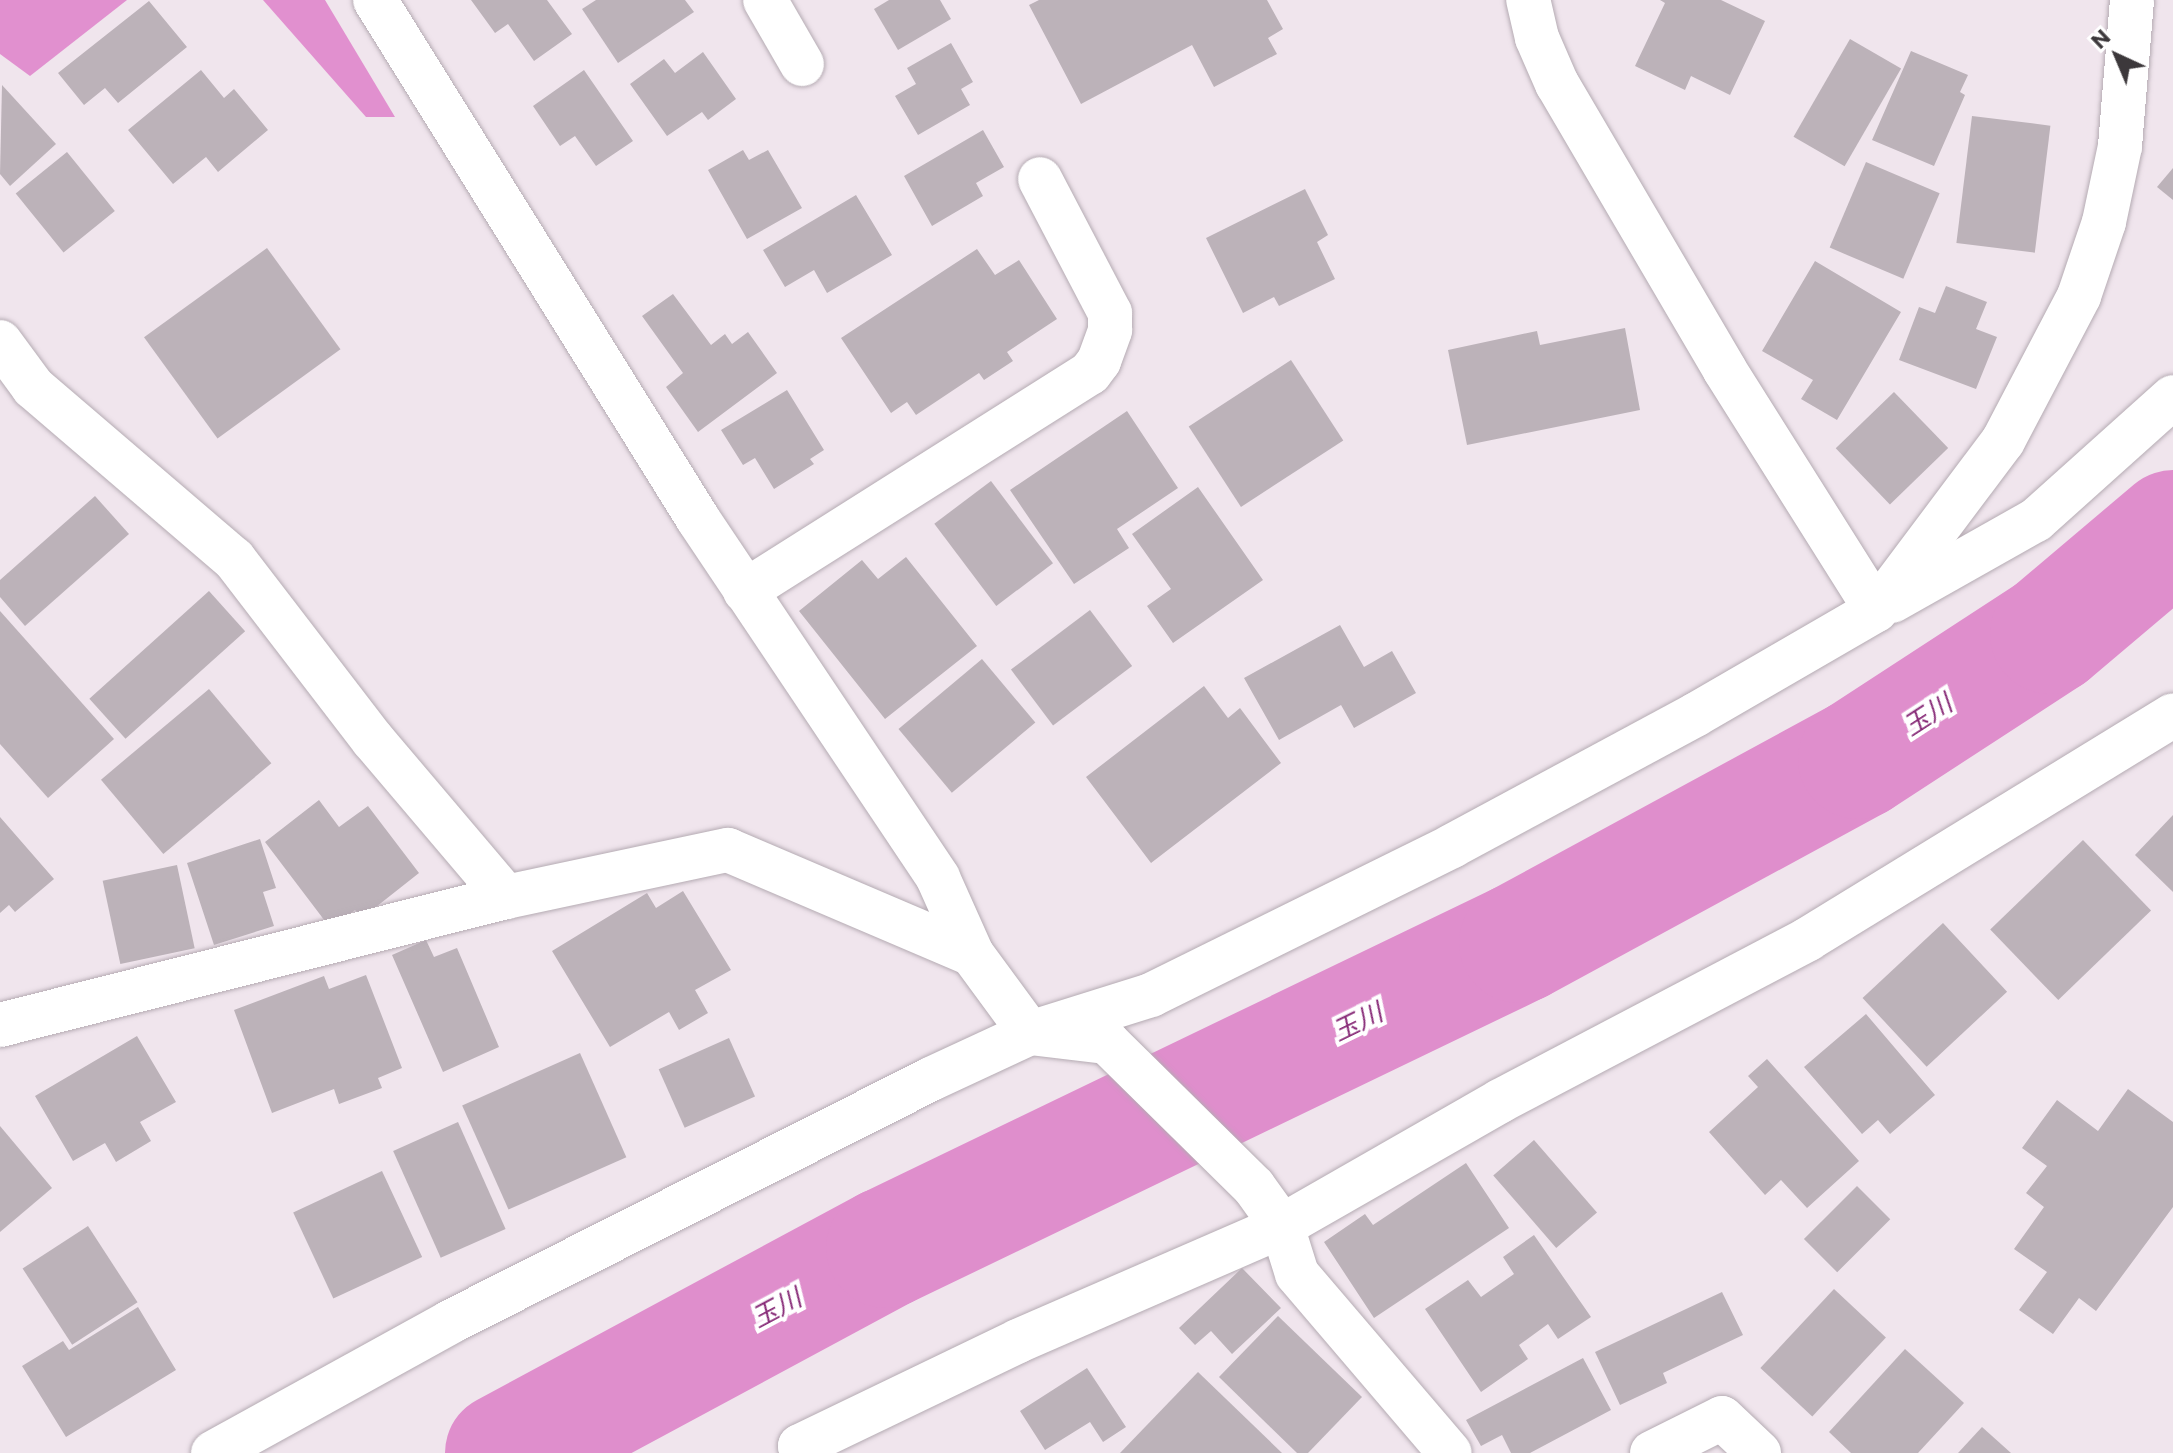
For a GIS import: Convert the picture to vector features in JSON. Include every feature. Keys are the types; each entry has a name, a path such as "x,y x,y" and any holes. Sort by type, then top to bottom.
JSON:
{"street":[{"path":"375,0 745,591 938,878 972,954 1030,1033 1107,1042 1254,1187 1282,1226 1297,1274 1450,1453"},
{"path":"765,0 802,64"},
{"path":"1528,0 1537,38 1557,84 1725,370 1876,610"},
{"path":"1876,610 2003,441 2079,296 2104,222 2120,146 2132,0"},
{"path":"745,591 1090,373 1099,361 1110,330 1110,313 1040,179"},
{"path":"0,342 33,387 234,559 373,740 506,897"},
{"path":"213,1453 464,1315 1030,1033 1151,995 1438,853 1695,715 2036,520 2173,397"},
{"path":"800,1451 1018,1341 1282,1226 1500,1101 1808,939 2173,715"},
{"path":"0,1025 506,897 728,850 972,954"},
{"path":"1652,1453 1722,1418 1759,1453"}],"shaded area":[{"path":"0,0 127,0 30,76 0,54"},
{"path":"263,0 325,0 395,117 366,117"}],"building":[{"path":"471,0 547,0 572,34 534,61 508,24 495,33"},
{"path":"596,0 685,0 694,12 618,63 582,9"},
{"path":"889,0 940,0 951,19 898,50 874,9"},
{"path":"1039,0 1267,0 1283,29 1268,38 1277,54 1214,87 1192,45 1081,104 1029,5"},
{"path":"1660,0 1721,0 1765,21 1730,95 1691,76 1685,90 1635,66 1665,3"},
{"path":"149,1 187,47 118,103 105,88 84,105 58,73"},
{"path":"1850,39 1901,68 1845,166 1794,137"},
{"path":"951,43 973,82 961,89 970,105 918,135 895,96 916,84 907,68"},
{"path":"1911,51 1968,75 1960,92 1965,95 1934,166 1872,140"},
{"path":"703,52 736,99 708,120 702,112 667,136 630,84 664,59 675,73"},
{"path":"201,70 224,98 234,89 268,130 218,172 206,157 173,184 128,130"},
{"path":"584,70 633,141 596,166 575,136 560,146 533,106"},
{"path":"2,85 56,144 10,186 0,174"},
{"path":"1972,116 2050,126 2035,253 1956,243"},
{"path":"983,130 1004,167 976,183 983,196 932,226 904,176"},
{"path":"743,150 749,160 768,150 802,208 747,239 708,170"},
{"path":"67,152 115,211 64,253 16,194"},
{"path":"1866,162 1940,193 1903,279 1830,248"},
{"path":"2173,168 2173,200 2157,187"},
{"path":"1305,189 1328,235 1317,242 1335,279 1279,306 1274,297 1243,313 1206,238"},
{"path":"856,195 892,255 827,293 814,270 785,287 763,250"},
{"path":"267,248 340,349 218,438 144,337"},
{"path":"977,249 995,275 1019,260 1057,319 1007,352 1013,361 984,380 979,373 916,415 907,402 891,413 841,338"},
{"path":"1815,261 1901,312 1837,420 1801,399 1813,380 1762,351"},
{"path":"1946,286 1987,302 1976,329 1997,337 1976,389 1899,360 1919,307 1935,313"},
{"path":"673,294 711,345 725,334 732,344 748,332 777,373 698,432 666,387 683,373 642,316"},
{"path":"1625,328 1640,410 1467,445 1448,350 1537,331 1540,345"},
{"path":"1291,360 1343,441 1241,507 1189,426"},
{"path":"787,390 824,450 810,459 814,464 774,489 755,458 743,465 721,430"},
{"path":"1894,392 1948,448 1890,504 1836,448"},
{"path":"1127,411 1178,488 1117,529 1129,548 1074,584 1010,490"},
{"path":"991,481 1053,563 996,606 934,524"},
{"path":"1198,487 1263,580 1173,643 1147,606 1171,589 1132,534"},
{"path":"95,496 129,534 25,626 0,597 0,580"},
{"path":"906,557 977,646 885,719 799,611 862,560 878,579"},
{"path":"209,591 245,631 125,739 89,699"},
{"path":"1090,610 1132,666 1053,725 1011,670"},
{"path":"0,611 114,739 48,798 0,744"},
{"path":"1340,625 1364,667 1392,651 1416,693 1354,728 1341,705 1279,740 1244,678"},
{"path":"982,659 1035,723 952,793 899,729"},
{"path":"1204,686 1228,718 1240,708 1281,763 1151,863 1086,777"},
{"path":"209,689 271,763 163,854 101,780"},
{"path":"319,800 339,827 368,806 419,873 362,918 355,910 331,929 265,842"},
{"path":"2173,815 2173,892 2135,855"},
{"path":"0,817 54,879 15,912 9,905 0,913"},
{"path":"260,839 276,888 263,892 274,926 214,945 187,863"},
{"path":"2083,840 2151,910 2058,1000 1990,930"},
{"path":"177,865 195,948 120,964 103,881"},
{"path":"683,891 731,970 695,990 708,1013 679,1030 669,1012 610,1047 552,951 647,893 656,908"},
{"path":"1943,923 2007,992 1927,1067 1863,998"},
{"path":"426,940 434,957 457,948 499,1047 443,1072 392,955"},
{"path":"366,975 402,1068 378,1078 382,1088 339,1104 334,1089 272,1113 234,1010 324,976 329,989"},
{"path":"1866,1014 1935,1095 1890,1134 1878,1120 1862,1134 1804,1067"},
{"path":"137,1036 176,1102 140,1122 151,1141 116,1162 105,1143 73,1161 35,1096"},
{"path":"729,1038 755,1096 685,1128 659,1069"},
{"path":"580,1053 626,1157 509,1210 462,1105"},
{"path":"1767,1059 1859,1161 1807,1208 1781,1180 1765,1195 1709,1132 1758,1087 1748,1076"},
{"path":"2128,1089 2173,1122 2173,1207 2096,1311 2079,1298 2053,1334 2019,1310 2047,1272 2014,1249 2044,1207 2026,1193 2047,1166 2022,1148 2057,1100 2098,1131"},
{"path":"458,1122 506,1229 441,1258 393,1151"},
{"path":"0,1126 52,1188 0,1232"},
{"path":"1534,1140 1597,1212 1556,1248 1493,1175"},
{"path":"1466,1163 1509,1228 1374,1318 1324,1242 1365,1214 1373,1225"},
{"path":"382,1171 422,1257 333,1299 293,1212"},
{"path":"1857,1186 1890,1219 1837,1272 1804,1239"},
{"path":"88,1226 138,1302 72,1345 23,1268"},
{"path":"1534,1235 1591,1317 1558,1339 1548,1324 1519,1345 1528,1359 1481,1392 1425,1309 1468,1280 1481,1297 1514,1274 1503,1257"},
{"path":"1242,1268 1281,1308 1232,1354 1211,1331 1195,1345 1179,1328"},
{"path":"1834,1289 1886,1337 1812,1416 1760,1368"},
{"path":"1722,1292 1743,1335 1663,1373 1667,1383 1620,1405 1595,1352"},
{"path":"138,1307 176,1370 66,1437 22,1366 63,1341 69,1350"},
{"path":"1278,1316 1362,1397 1308,1453 1297,1453 1219,1377"},
{"path":"1905,1349 1964,1403 1918,1453 1851,1453 1829,1432"},
{"path":"1583,1358 1611,1410 1530,1453 1511,1453 1502,1435 1481,1446 1466,1420"},
{"path":"1087,1368 1126,1427 1103,1442 1090,1422 1045,1450 1020,1411"},
{"path":"1198,1372 1282,1453 1120,1453"},
{"path":"1982,1427 2011,1453 1958,1453"}],"waterway":[{"name":"玉川","path":"505,1453 886,1248 1519,943 1858,759 2050,634 2173,530"}]}
